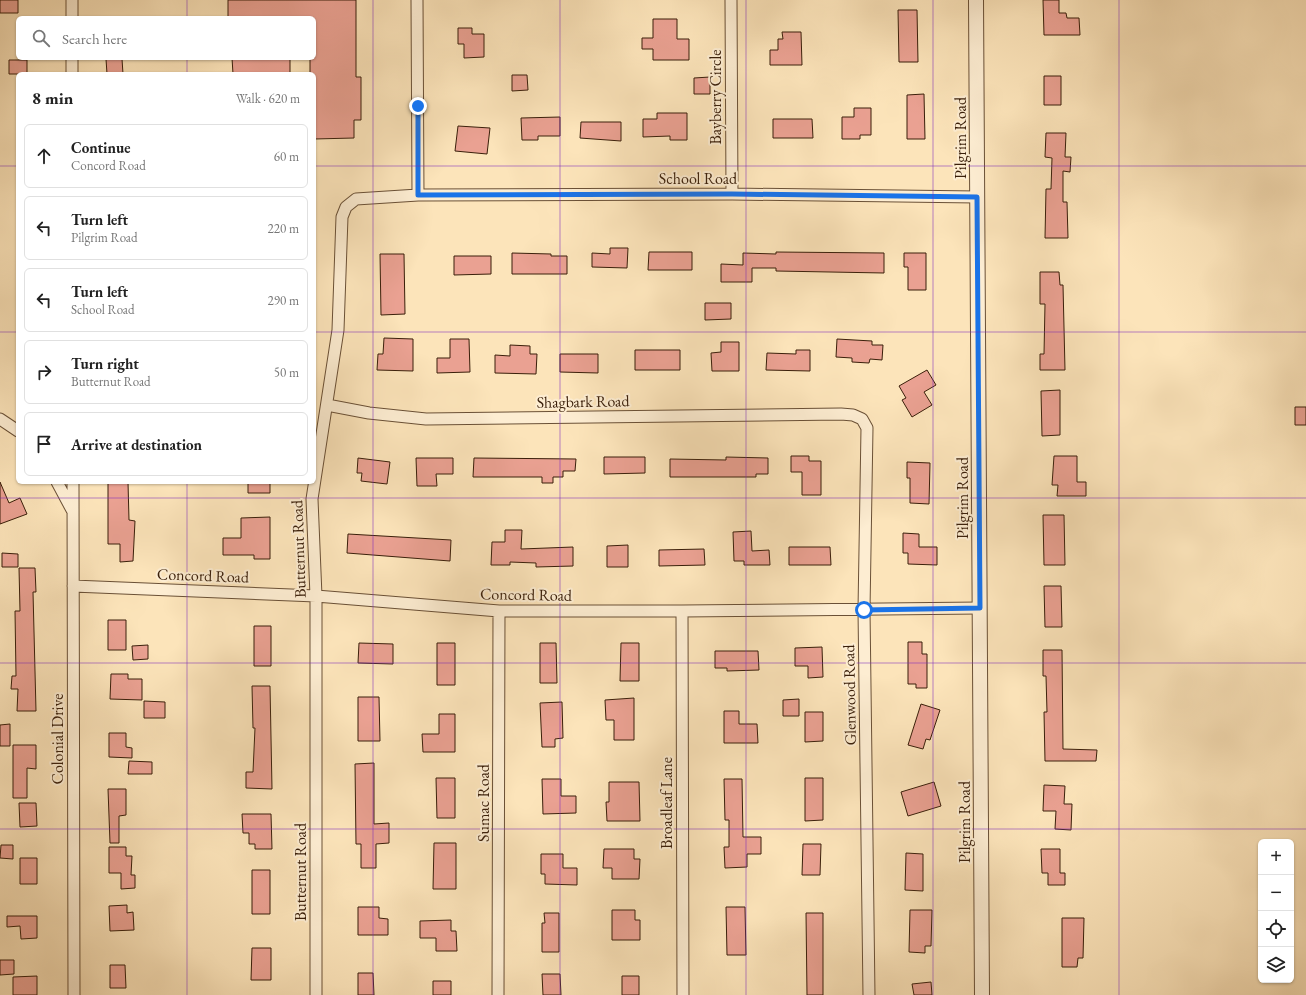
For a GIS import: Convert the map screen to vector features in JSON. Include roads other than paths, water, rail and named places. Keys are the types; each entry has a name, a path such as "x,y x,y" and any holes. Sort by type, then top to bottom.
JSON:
{"street":[{"path":"72,0 72,16"},
{"path":"417,0 418,195"},
{"name":"Bayberry Circle","path":"731,0 732,194"},
{"name":"Pilgrim Road","path":"976,0 982,995"},
{"path":"72,60 72,72"},
{"name":"School Road","path":"418,195 732,194 977,197"},
{"name":"Butternut Road","path":"316,474 338,330 342,217 346,207 356,199 418,195"},
{"name":"Shagbark Road","path":"327,405 369,413 426,419 841,414"},
{"name":"Glenwood Road","path":"841,414 853,414 862,418 867,428 864,610 869,995"},
{"path":"0,419 16,430"},
{"path":"58,484 73,512"},
{"name":"Colonial Drive","path":"73,484 74,995"},
{"name":"Butternut Road","path":"314,484 312,499 316,596 316,995"},
{"name":"Concord Road","path":"73,586 316,596 499,611 864,610 980,608"},
{"name":"Sumac Road","path":"498,995 499,611"},
{"name":"Broadleaf Lane","path":"682,611 683,995"}]}
